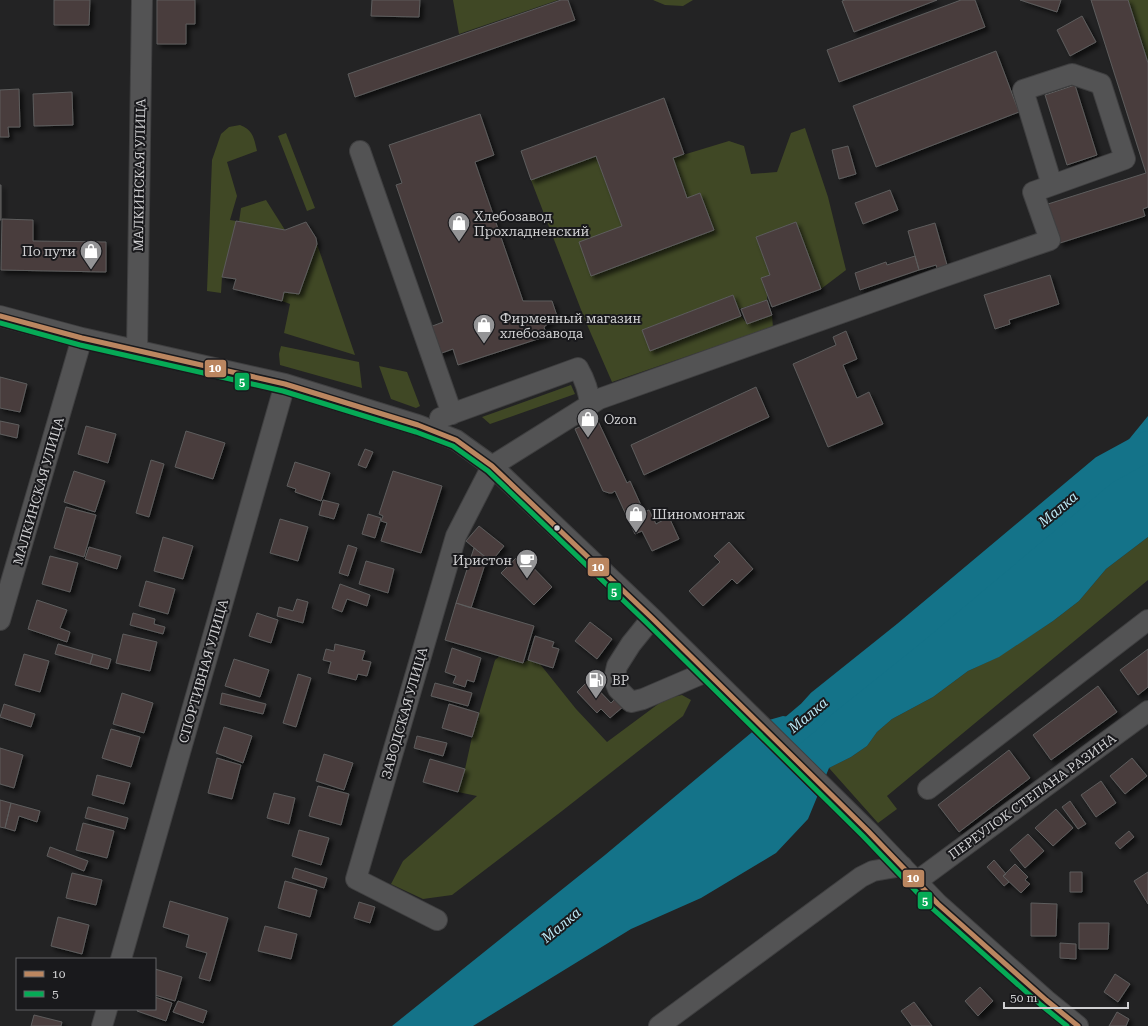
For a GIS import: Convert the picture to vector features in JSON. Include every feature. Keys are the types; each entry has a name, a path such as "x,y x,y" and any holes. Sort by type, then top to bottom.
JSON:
{"street":[{"name":"МАЛКИНСКАЯ УЛИЦА","path":"137,350 142,0"},
{"path":"492,466 599,399 926,282 1050,240 1033,192 1125,159 1101,84 1072,74 1023,90 1052,185"},
{"path":"360,151 452,414"},
{"path":"0,316 82,338 285,384 418,425 456,440 492,466 652,618 868,831 938,904 1046,1000 1078,1026"},
{"name":"МАЛКИНСКАЯ УЛИЦА","path":"0,620 82,338"},
{"path":"418,425 578,368 587,385 590,405"},
{"name":"СПОРТИВНАЯ УЛИЦА","path":"121,958 285,384"},
{"name":"ЗАВОДСКАЯ УЛИЦА","path":"437,920 356,879 456,536 492,466"},
{"path":"652,618 616,666 614,679 618,689 631,702 643,699 706,672"},
{"path":"928,789 1148,620"},
{"name":"ПЕРЕУЛОК СТЕПАНА РАЗИНА","path":"917,881 1148,711"},
{"path":"659,1026 861,877 873,870 902,866"},
{"path":"102,1026 106,1010"}],"green space":[{"path":"453,0 558,0 459,34"},
{"path":"653,0 693,0 683,6 665,5"},
{"path":"1128,0 1148,0 1148,63"},
{"path":"240,125 248,129 254,138 257,151 227,162 237,196 230,220 236,221 222,277 221,293 207,291 212,160 221,134 229,127"},
{"path":"805,128 828,197 846,270 821,289 796,222 756,237 770,275 761,278 767,295 767,300 739,309 733,295 642,330 650,350 741,316 747,324 772,315 773,328 612,382 585,320 531,180 596,156 622,226 592,275 714,230 700,193 687,198 673,158 729,141 744,146 751,174 777,172 791,133"},
{"path":"286,133 315,208 307,211 278,136"},
{"path":"266,200 285,230 239,222 241,208"},
{"path":"317,244 355,355 284,333 290,304 282,301 284,292 299,294"},
{"path":"281,346 359,362 362,388 280,365 279,354"},
{"path":"379,366 407,372 420,406 416,408 391,399"},
{"path":"571,385 575,394 490,424 482,417"},
{"path":"1148,537 1148,580 887,796 897,809 878,823 829,768 851,757 867,746 877,732 892,719 933,697 968,671 998,657 1053,621 1079,601 1106,569"},
{"path":"500,656 523,663 528,660 540,664 576,709 607,742 665,699 682,695 691,700 683,716 452,895 423,899 391,884 403,861 477,796 458,792 472,737 495,660"}],"water":[{"path":"1148,416 1148,537 1106,569 1079,601 1053,621 999,657 968,671 933,697 892,719 877,732 867,746 851,757 829,768 808,819 776,853 701,898 631,929 473,1026 392,1026 605,855 757,728 769,720 783,716 796,718 811,715 821,704 906,636 1104,470"}],"building":[{"path":"54,0 90,0 89,25 54,25"},
{"path":"157,0 195,0 195,24 186,24 186,44 157,44"},
{"path":"372,0 420,0 419,17 371,16"},
{"path":"561,0 568,0 575,20 355,97 348,74"},
{"path":"937,0 854,32 842,1"},
{"path":"961,0 975,0 985,27 839,82 827,50"},
{"path":"1020,0 1061,0 1057,12"},
{"path":"1091,0 1128,0 1148,63 1148,207 1143,209 1145,216 1060,243 1048,204 1146,173"},
{"path":"1082,16 1096,42 1070,56 1057,30"},
{"path":"996,51 1019,112 876,167 853,106"},
{"path":"1075,85 1097,155 1067,165 1045,95"},
{"path":"19,89 20,127 8,127 9,137 0,137 0,90"},
{"path":"72,92 73,125 34,126 33,94"},
{"path":"664,98 684,154 673,158 687,198 700,193 714,230 591,276 579,242 622,226 596,156 531,180 521,151"},
{"name":"Хлебозавод Прохладненский","path":"480,114 494,155 475,162 523,301 552,301 557,316 544,327 547,336 458,365 453,349 439,354 430,327 443,322 396,185 402,183 389,145"},
{"path":"848,146 856,174 839,179 832,150"},
{"path":"1,185 1,220 0,220"},
{"path":"890,190 898,210 863,224 855,203"},
{"path":"2,219 33,220 33,241 106,242 106,272 1,270"},
{"path":"236,221 285,230 306,222 316,238 317,244 299,294 284,292 282,301 233,289 236,279 222,277"},
{"path":"796,222 821,289 772,307 761,278 770,275 756,237"},
{"path":"935,223 949,272 939,275 936,265 919,270 908,231"},
{"path":"915,256 919,270 860,290 855,273 886,262 887,265"},
{"path":"1050,275 1059,304 1009,320 1010,324 995,329 984,295"},
{"path":"733,295 741,316 650,351 642,330"},
{"path":"767,300 772,315 747,324 741,309"},
{"path":"846,331 857,359 843,365 857,398 869,392 883,424 828,447 793,364 836,345 833,337"},
{"path":"0,377 27,384 20,412 0,408"},
{"path":"756,387 769,417 644,475 631,445"},
{"path":"597,419 627,483 630,481 644,512 649,510 656,524 669,517 679,539 652,551 642,531 635,534 615,491 609,493 603,491 575,429"},
{"path":"0,421 19,425 17,438 0,434"},
{"path":"86,426 116,434 108,463 78,454"},
{"path":"186,431 225,443 213,479 175,467"},
{"path":"365,449 373,452 366,468 358,465"},
{"path":"151,460 164,464 149,517 136,513"},
{"path":"295,462 330,473 321,501 295,492 296,489 287,486"},
{"path":"74,471 105,481 95,512 64,502"},
{"path":"393,471 442,486 421,553 381,541 387,523 381,521 383,516 379,514"},
{"path":"323,500 339,504 334,519 319,515"},
{"path":"66,507 96,515 84,557 54,548"},
{"path":"368,514 381,518 375,538 362,534"},
{"path":"280,519 308,527 298,561 270,553"},
{"path":"479,526 504,546 491,562 466,541"},
{"path":"163,537 193,546 183,579 154,571"},
{"path":"729,542 753,569 737,584 732,579 703,606 689,591 720,562 714,556"},
{"path":"348,545 357,548 348,576 339,573"},
{"path":"89,547 121,556 117,569 85,559"},
{"path":"474,548 487,558 471,608 456,603"},
{"name":"Иристон","path":"520,554 552,587 534,605 501,573"},
{"path":"50,556 78,563 70,592 42,584"},
{"path":"366,561 394,569 388,593 359,584"},
{"path":"146,581 175,589 168,614 139,606"},
{"path":"340,584 370,595 367,606 347,599 342,612 332,608"},
{"path":"297,599 308,602 303,623 277,616 279,607 293,611"},
{"path":"37,600 67,610 60,628 70,632 67,642 28,629"},
{"path":"456,603 534,626 523,663 445,640"},
{"path":"133,613 155,619 154,624 165,627 163,634 130,625"},
{"path":"257,613 278,620 271,643 249,636"},
{"path":"590,622 612,639 597,659 575,641"},
{"path":"123,634 157,642 150,671 116,663"},
{"path":"535,636 554,642 552,647 559,649 553,668 528,660"},
{"path":"58,644 93,654 90,664 55,654"},
{"path":"335,644 365,651 362,660 371,662 367,676 358,674 356,680 328,673 331,662 323,660 326,649 334,651"},
{"path":"452,648 481,658 474,682 467,680 465,687 453,683 456,676 445,672"},
{"path":"1148,649 1148,687 1138,695 1120,670"},
{"path":"24,654 49,661 40,692 15,685"},
{"path":"93,654 111,659 108,669 90,664"},
{"path":"234,659 269,670 260,697 225,686"},
{"path":"298,674 311,678 296,727 283,723"},
{"name":"BP","path":"589,680 611,703 615,699 624,706 610,718 601,709 597,713 577,692"},
{"path":"435,683 472,693 468,706 431,696"},
{"path":"1098,686 1117,712 1051,760 1033,735"},
{"path":"122,693 153,703 144,733 113,724"},
{"path":"222,693 266,704 263,714 220,704"},
{"path":"4,704 35,714 31,727 0,717"},
{"path":"449,704 479,713 472,737 442,728"},
{"path":"224,727 252,736 243,763 216,753"},
{"path":"111,729 140,737 131,767 102,758"},
{"path":"417,736 447,743 443,756 414,748"},
{"path":"0,748 23,755 14,788 0,784"},
{"path":"1009,750 1030,778 959,832 938,805"},
{"path":"324,754 353,763 344,790 316,781"},
{"path":"217,758 241,765 232,799 208,793"},
{"path":"1132,758 1147,776 1125,794 1110,776"},
{"path":"430,759 465,769 458,792 423,782"},
{"path":"97,775 130,783 124,804 92,795"},
{"path":"1101,781 1116,803 1096,817 1081,795"},
{"path":"318,786 349,794 341,825 309,816"},
{"path":"274,793 295,798 289,824 267,818"},
{"path":"0,800 11,803 5,828 0,827"},
{"path":"1070,801 1086,824 1078,829 1062,807"},
{"path":"11,803 40,811 37,822 19,816 15,831 5,828"},
{"path":"88,807 128,818 125,829 85,818"},
{"path":"1056,809 1073,828 1053,846 1035,828"},
{"path":"83,823 114,831 107,858 76,850"},
{"path":"299,830 329,838 321,865 292,856"},
{"path":"1129,831 1134,837 1120,849 1115,843"},
{"path":"1028,834 1044,851 1025,868 1010,850"},
{"path":"50,847 88,861 84,871 47,856"},
{"path":"994,860 1006,874 1003,876 1009,882 1004,886 987,867"},
{"path":"1015,864 1028,877 1025,880 1030,884 1021,893 1003,876"},
{"path":"295,868 327,878 324,888 292,878"},
{"path":"1070,872 1082,872 1082,892 1070,892"},
{"path":"1148,872 1148,904 1134,881"},
{"path":"72,873 102,880 96,905 66,898"},
{"path":"285,881 317,890 310,917 278,908"},
{"path":"170,901 228,918 210,981 199,978 207,953 186,947 189,935 163,927"},
{"path":"359,902 375,907 370,923 354,918"},
{"path":"1031,903 1057,904 1056,936 1031,936"},
{"path":"58,917 89,925 82,954 51,946"},
{"path":"1079,923 1109,923 1108,949 1079,949"},
{"path":"265,926 297,934 291,959 258,951"},
{"path":"1060,943 1076,944 1076,959 1060,958"},
{"path":"156,969 182,977 175,1001 156,995"},
{"path":"1115,974 1130,984 1118,1002 1104,992"},
{"path":"980,987 993,1001 978,1016 965,1001"},
{"path":"156,997 172,1003 166,1021 137,1011 156,1010"},
{"path":"178,1001 207,1011 203,1023 173,1012"},
{"path":"914,1002 932,1026 912,1026 901,1011"},
{"path":"1117,1012 1129,1019 1126,1026 1109,1026"},
{"path":"34,1015 62,1022 61,1026 31,1026"}],"waterway":[{"name":"Малка","path":"779,742 811,715 821,704 906,636 1104,470 1148,446"}],"transit line":[{"name":"10","path":"0,316 82,338 285,384 418,425 456,440 492,466 652,618 868,831 938,904 1046,1000 1078,1026"},
{"name":"5","path":"0,323 80,345 283,391 416,432 453,446 488,471 647,623 863,836 933,909 1041,1005 1067,1026"}],"place":[{"name":"Хлебозавод Прохладненский","path":"459,242"},
{"name":"По пути","path":"91,270"},
{"name":"Фирменный магазин хлебозавода","path":"484,344"},
{"name":"Ozon","path":"588,438"},
{"name":"Шиномонтаж","path":"636,534"},
{"name":"Иристон","path":"527,580"},
{"name":"BP","path":"596,700"}]}
